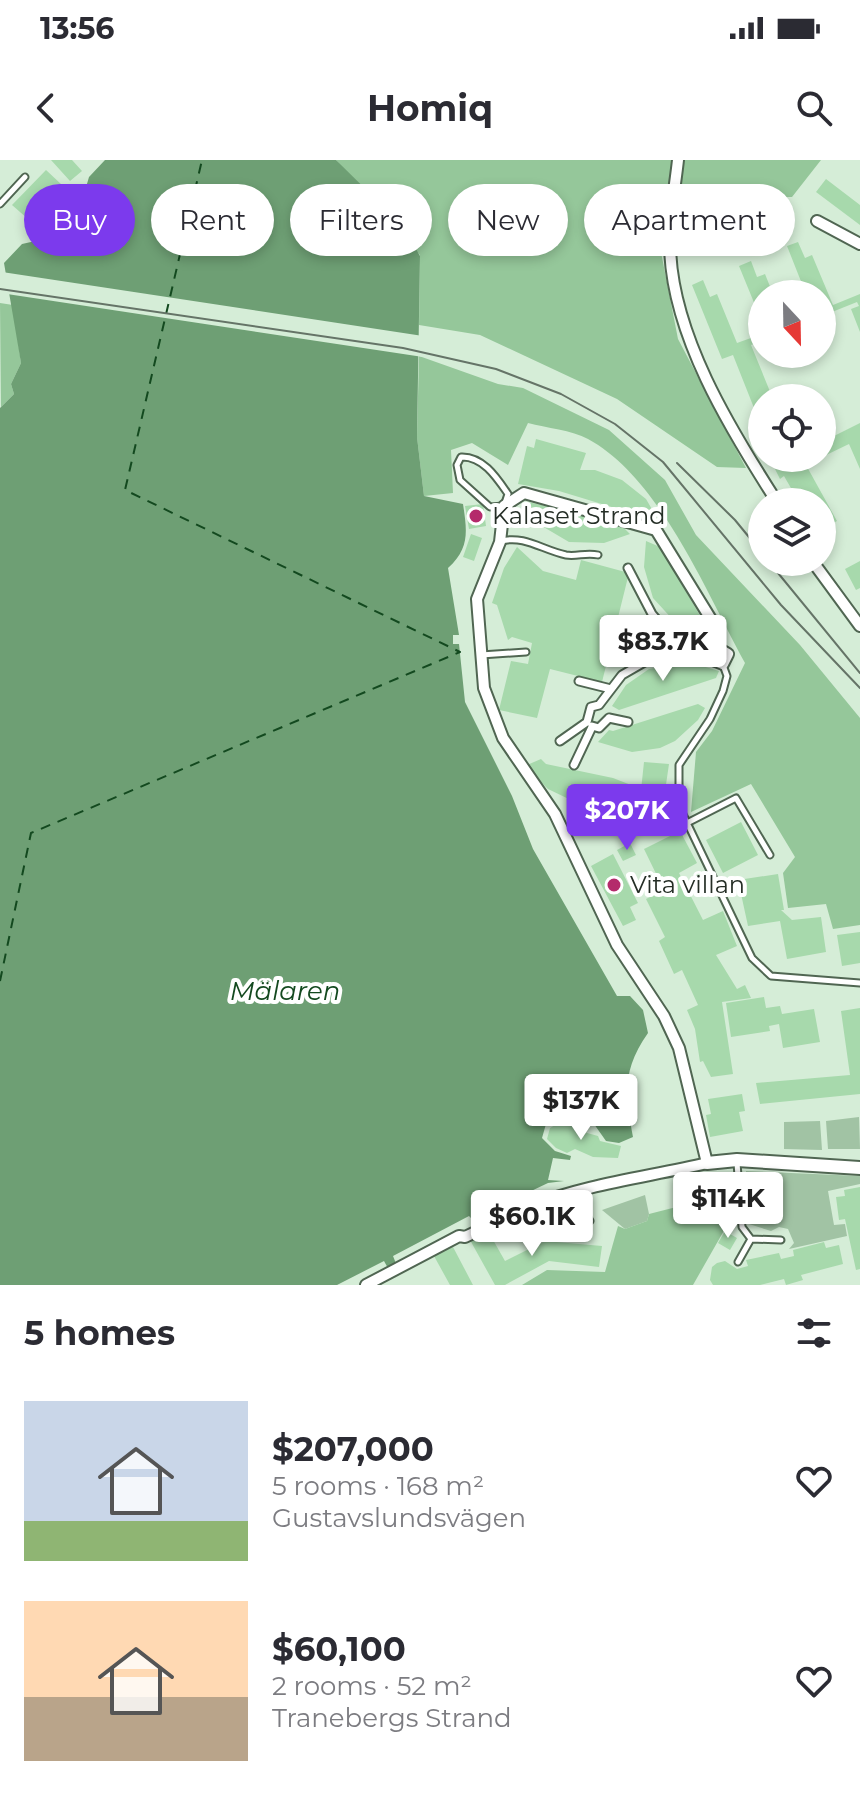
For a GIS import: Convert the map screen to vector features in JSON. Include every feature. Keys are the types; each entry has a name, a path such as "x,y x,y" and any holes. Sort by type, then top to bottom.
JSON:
{"street":[{"path":"678,160 670,245 678,307 697,358 769,488"},
{"path":"817,221 860,244"},
{"path":"707,1163 679,1048 664,1016 617,945 555,814 503,738 484,688 477,599 500,542 504,506 524,493 656,530 712,621 715,651"},
{"path":"574,765 590,724 591,707 599,705 622,675 655,656 665,629 652,614 628,568"},
{"path":"823,576 860,626"},
{"path":"620,630 728,654 723,664"},
{"path":"579,681 611,689"},
{"path":"560,741 590,724 606,725 609,718 607,709 599,705"},
{"path":"609,718 628,722"},
{"path":"531,1206 573,1190 599,1189 707,1163 737,1160 860,1168"},
{"path":"366,1285 459,1236 465,1237 513,1214"}],"lane":[{"path":"0,204 25,177"},
{"path":"461,457 468,457 492,470 508,494 504,506 490,507 460,480 457,465 461,457"},
{"path":"500,542 513,538 571,556 586,552 598,555"},
{"path":"480,655 526,652"},
{"path":"723,664 727,676 723,691 710,719 679,765 679,806 752,958 771,976 860,983"},
{"path":"689,822 736,798 770,855"},
{"path":"737,1160 742,1227 751,1239"},
{"path":"573,1190 590,1221"},
{"path":"751,1239 781,1240"},
{"path":"738,1262 751,1239"}],"shaded area":[{"path":"336,160 821,160 795,193 795,184 584,184 584,256 662,256 678,339 746,468 717,467 617,399 480,335 419,325 420,256 432,256 432,184 357,184"},
{"path":"0,303 13,305 21,363 11,384 14,394 1,407"},
{"path":"419,356 498,384 523,388 609,430 665,480 696,535 800,645 860,718 860,925 833,929 826,904 788,908 783,873 795,857 751,784 691,812 696,752 712,731 745,663 697,571 659,508 614,457 588,439 528,423 508,465 472,443 451,450 453,493 424,496 417,437"},
{"path":"859,1117 860,1149 828,1149 826,1121"},
{"path":"820,1121 822,1150 784,1149 784,1122"},
{"path":"746,1171 860,1176 860,1184 828,1191 834,1225 845,1224 847,1236 789,1249 794,1243 788,1229 779,1227 771,1231 749,1224"},
{"path":"730,1172 730,1220 693,1285 522,1285 547,1270 605,1272 618,1226 625,1229 647,1221 649,1214 700,1201 695,1177"},
{"path":"645,1195 649,1214 647,1221 625,1229 602,1210"}],"water":[{"name":"Mälaren","path":"105,160 336,160 360,184 290,184 290,256 420,256 417,437 424,496 463,504 465,539 460,553 448,568 459,635 453,635 453,644 459,644 465,702 512,796 533,849 617,996 630,996 643,1010 648,1033 634,1059 627,1095 633,1137 619,1143 606,1141 594,1124 560,1115 546,1124 542,1138 555,1151 571,1156 570,1160 553,1158 548,1180 564,1181 548,1183 472,1219 469,1216 393,1256 397,1266 389,1270 384,1261 337,1285 0,1285 0,408 14,394 11,384 21,363 4,263 24,244 24,256 135,256 135,184 87,184 89,177"}],"pier":[{"path":"2,272 423,336 423,357 7,294"}],"building":[{"path":"51,160 72,160 82,171 70,181"},
{"path":"46,170 61,184 32,184"},
{"path":"826,179 860,205 860,225 816,192"},
{"path":"24,193 24,216 12,205"},
{"path":"798,242 805,258 812,255 822,280 800,280 791,256 795,256 795,243"},
{"path":"751,261 757,277 765,274 767,280 748,280 748,288 739,266"},
{"path":"703,280 710,297 717,294 737,343 748,339 748,368 760,368 767,384 748,384 748,393 733,355 722,359 692,285"},
{"path":"860,294 860,332 851,309 859,306 857,302 836,310 836,304"},
{"path":"860,423 860,469 849,444 836,450 836,435"},
{"path":"536,439 586,453 580,470 595,470 622,480 646,499 653,511 638,515 559,491 518,484 527,446 534,448"},
{"path":"776,472 810,472 819,488 791,488 784,476 780,479"},
{"path":"528,502 618,522 630,534 604,543 569,542 530,519 521,506"},
{"name":"Kalaset Strand","path":"483,504 486,526 469,529 465,506"},
{"path":"471,534 482,538 474,561 463,557"},
{"path":"646,541 660,547 706,621 706,638 675,622 653,598 644,567"},
{"path":"517,547 543,571 576,580 581,560 629,573 602,682 550,669 537,718 499,710 511,661 528,664 532,643 512,637 508,640 497,605 492,603 504,568"},
{"path":"860,561 860,588 856,590 845,569"},
{"path":"689,662 719,671 716,678 619,710 612,706 626,685 649,669"},
{"path":"698,704 705,708 698,720 675,741 660,748 632,752 598,742 609,730"},
{"path":"541,759 546,764 613,778 631,785 635,792 615,802 577,803 548,789 535,776 527,765"},
{"path":"644,762 669,764 662,812 639,809"},
{"path":"741,822 758,855 723,873 706,840"},
{"path":"680,831 697,863 679,873 703,920 723,911 737,946 716,955 737,989 745,985 751,998 722,1002 733,1074 711,1077 703,1061 700,1062 695,1029 687,1010 698,1005 682,970 674,974 659,941 665,937 646,899 664,890 644,849"},
{"path":"630,843 636,855 623,861 617,850"},
{"name":"Vita villan","path":"613,854 638,903 630,907 636,920 623,926 591,866"},
{"path":"778,874 784,910 781,910 792,920 821,917 826,952 787,959 780,921 748,926 738,880"},
{"path":"860,932 860,963 842,966 837,935"},
{"path":"764,997 766,1008 780,1006 782,1014 814,1009 820,1042 783,1048 779,1024 769,1026 770,1031 731,1037 726,1003"},
{"path":"860,1008 860,1094 760,1104 756,1083 850,1075 841,1011"},
{"path":"742,1094 745,1111 739,1112 743,1131 710,1137 706,1115 711,1114 708,1099"},
{"path":"562,1121 598,1136 600,1141 621,1146 618,1158 593,1157 575,1149 567,1153 556,1148 547,1139 550,1128"},
{"path":"860,1187 860,1269 856,1270 845,1219 839,1220 836,1197 845,1196 844,1190"},
{"path":"569,1197 584,1225 566,1234 552,1206"},
{"path":"527,1198 544,1231 526,1240 509,1207"},
{"path":"488,1231 505,1261 545,1241 602,1246 599,1267 549,1261 505,1285 495,1285 470,1240"},
{"path":"725,1231 737,1238 730,1250 718,1243"},
{"path":"824,1242 826,1248 839,1245 843,1264 801,1275 803,1280 786,1285 784,1279 760,1285 713,1285 710,1280 712,1267 717,1263 725,1261 737,1269 748,1266 746,1260 779,1253 781,1259 794,1256 793,1250"},
{"path":"453,1247 473,1285 450,1285 434,1256"}],"ferry route":[{"path":"0,981 31,833 460,652 125,490 202,160"}],"tram line":[{"path":"0,289 403,348 496,369 561,394 615,424 663,462 781,605 860,688"},
{"path":"677,463 748,536"},
{"path":"780,576 860,673"}],"place":[{"name":"Kalaset Strand","path":"476,516"},
{"name":"Vita villan","path":"614,885"}]}
